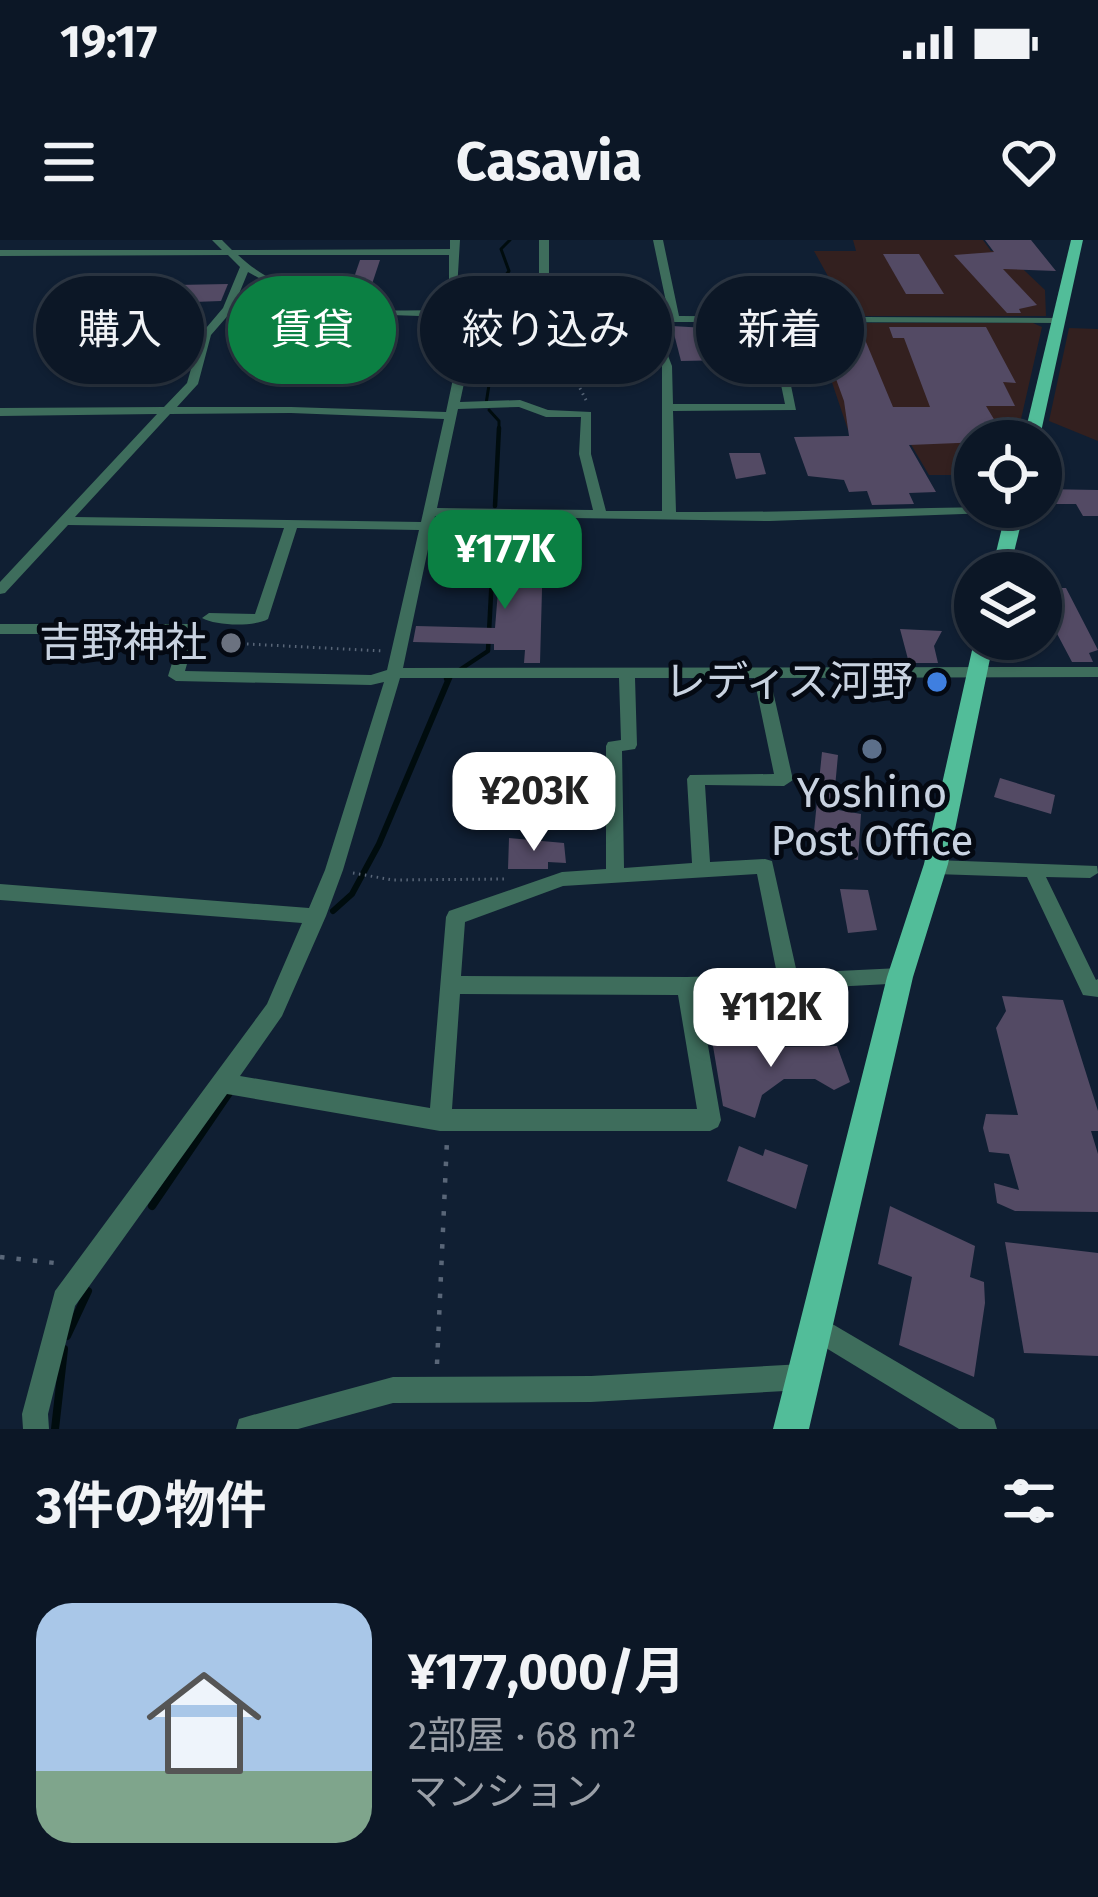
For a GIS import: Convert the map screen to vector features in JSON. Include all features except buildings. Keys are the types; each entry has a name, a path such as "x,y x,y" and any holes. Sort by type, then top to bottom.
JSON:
{"main road":[{"path":"1036,420 1077,240"},
{"path":"791,1429 900,977 935,867 979,660"}],"street":[{"path":"543,276 544,240"},
{"path":"658,240 674,319 696,319"},
{"path":"221,245 262,276"},
{"path":"2,256 221,245 454,246 455,276"},
{"path":"241,276 245,267"},
{"path":"0,590 192,384 206,334 228,308"},
{"path":"864,320 1059,320"},
{"path":"35,1429 64,1300 275,1010 316,916 394,673 458,384"},
{"path":"667,384 669,514"},
{"path":"668,407 792,408 787,384"},
{"path":"0,412 451,411 520,403 545,413 587,414 585,454 600,513"},
{"path":"65,521 292,524 600,513 770,517 954,510"},
{"path":"208,618 261,619 292,524"},
{"path":"0,628 190,628 176,676 371,680 394,673 1098,672"},
{"path":"701,867 696,779 784,780 761,672"},
{"path":"615,874 614,746 629,745 627,673"},
{"path":"444,1120 456,917 562,879 765,866 788,980"},
{"path":"935,867 1090,871"},
{"path":"1033,869 1090,989 1098,988"},
{"path":"0,892 316,916"},
{"path":"452,985 687,986 900,977"},
{"path":"224,1083 444,1120 710,1120 687,986"},
{"path":"817,1328 984,1429"},
{"path":"249,1429 309,1420 394,1390 591,1389 803,1377"}],"path":[{"path":"575,384 586,400 587,414"},
{"path":"247,644 399,651"},
{"path":"334,870 393,880 520,879"},
{"path":"435,1390 444,1120"},
{"path":"0,1257 89,1266"}],"shaded area":[{"path":"853,240 983,240 991,251 1004,251 1045,290 1046,316 864,316 864,276 828,276 814,251 856,251"},
{"path":"864,323 1033,323 1042,327 1021,420 954,420 954,475 929,475 903,431 848,430 833,384 864,384"},
{"path":"1069,328 1098,329 1098,441 1062,426 1062,420 1049,420"}],"waterway":[{"path":"505,276 509,271 501,249 510,240"},
{"path":"486,404 489,384"},
{"path":"489,410 499,428"},
{"path":"495,506 499,428"},
{"path":"450,676 488,651 495,519"},
{"path":"333,911 352,894 379,844 450,676"},
{"path":"446,679 450,676"},
{"path":"152,1206 231,1090"},
{"path":"67,1336 88,1291"},
{"path":"55,1429 64,1349"}],"place":[{"name":"吉野神社","path":"231,643"},
{"name":"レディス河野","path":"937,682"},
{"name":"Yoshino Post Office","path":"872,749"}]}
